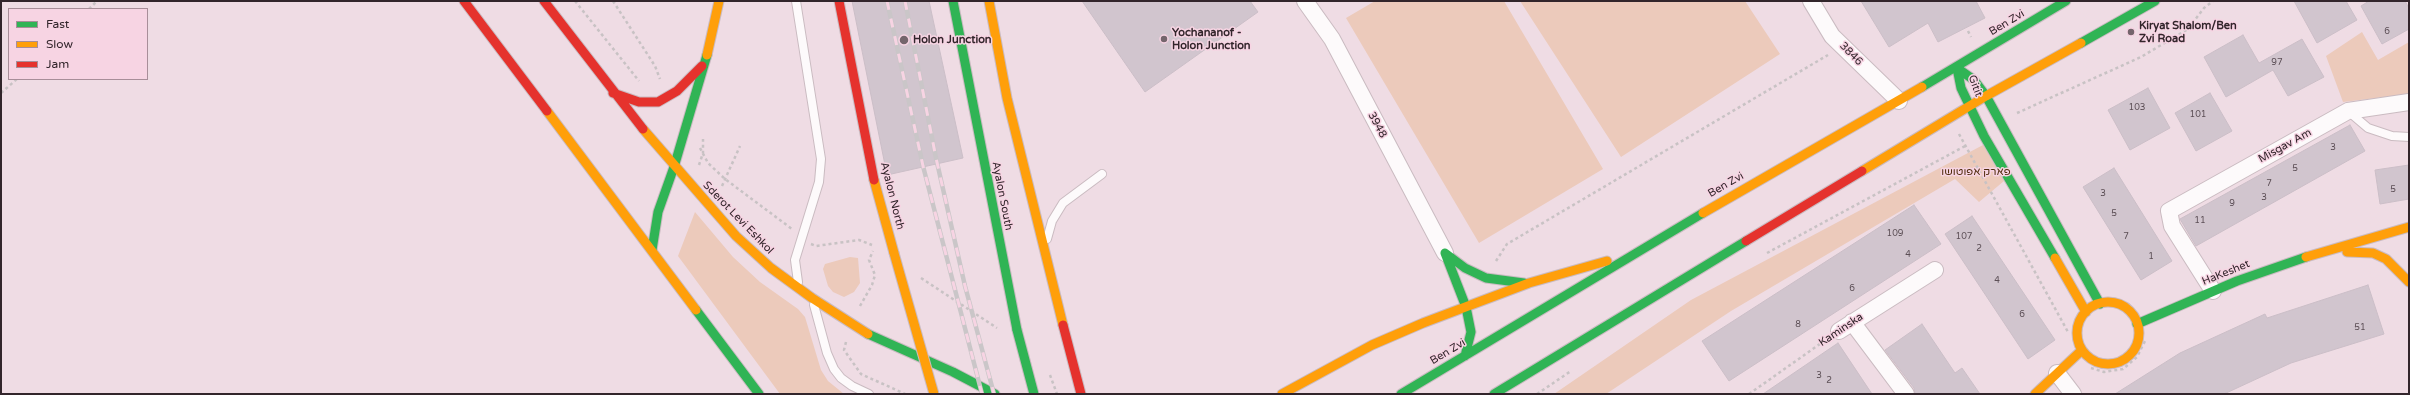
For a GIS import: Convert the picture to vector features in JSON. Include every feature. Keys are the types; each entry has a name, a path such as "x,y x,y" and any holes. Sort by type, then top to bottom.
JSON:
{"main road":[{"path":"464,1 759,394"},
{"name":"Sderot Levi Eshkol","path":"544,1 613,93 674,167 750,250 771,268 812,298 866,333 953,372 995,394"},
{"path":"652,250 658,212 674,167 706,62 719,1"},
{"name":"Ayalon North","path":"839,1 877,193 934,394"},
{"name":"Ayalon South","path":"953,1 1017,330 1034,394"},
{"path":"989,1 1007,98 1045,257 1081,394"},
{"name":"Ben Zvi","path":"1401,394 1635,253 1957,68 2066,1"},
{"path":"1494,394 1986,96 2155,1"},
{"path":"613,93 639,102 658,102 677,91 706,62"},
{"name":"Gitit","path":"1957,68 1974,80 1986,96 2100,304"},
{"name":"Gitit","path":"1957,68 1961,88 1984,136 2086,312"},
{"name":"HaKeshet","path":"2140,322 2213,291 2297,259 2327,252 2409,227"},
{"name":"HaKeshet","path":"2327,252 2373,253 2386,259 2409,282"},
{"path":"1445,253 1465,268 1486,278 1529,283"},
{"path":"1445,253 1466,307 1471,332 1470,341 1465,356"},
{"path":"1282,394 1372,345 1466,307 1529,283 1635,253"},
{"path":"2409,266 2409,271"},
{"path":"2035,394 2078,353 2077,330 2080,320 2086,312 2100,304 2109,303 2122,307 2140,322 2137,343 2132,352 2121,361 2106,364 2097,362 2078,353"}],"street":[{"name":"3948","path":"1305,1 1332,39 1445,253"},
{"name":"3846","path":"1811,1 1832,36 1899,101"},
{"name":"Misgav Am","path":"2213,291 2172,226 2169,212 2348,111 2409,102"},
{"name":"Kaminska","path":"1845,326 1935,270"},
{"path":"1845,326 1906,394"},
{"path":"2057,373 2073,394"}],"lane":[{"path":"796,1 822,159 819,182 795,260 796,279 801,290"},
{"path":"2348,111 2368,128 2392,136 2409,137"},
{"path":"1045,257 1049,231 1057,212 1069,197 1102,174"},
{"path":"812,298 834,369 841,378 852,386 869,394"}],"path":[{"path":"2002,127 2010,116 2141,57 2188,29 2204,8 2214,1"},
{"path":"1507,244 1842,46"},
{"path":"1,93 16,80"},
{"path":"1765,254 1984,136"},
{"path":"722,186 740,146"},
{"path":"1965,146 2068,332"},
{"path":"699,166 703,153"},
{"path":"2078,353 2086,366 2104,372 2123,369 2138,357 2145,340 2140,322"},
{"name":"Kaminska","path":"1749,394 1845,326"},
{"path":"1537,394 1576,368"}],"green space":[{"path":"1375,1 1504,1 1603,169 1479,243 1346,18"},
{"path":"1520,1 1745,1 1780,54 1621,157"},
{"path":"2362,32 2378,60 2409,42 2409,94 2343,102 2326,56"},
{"name":"פארק אפוטושו","path":"1983,145 2004,181 1979,202 1955,179 1731,311 1606,394 1554,394 1691,300"},
{"path":"695,212 733,257 760,282 798,309 805,317 821,370 828,381 844,394 780,394 678,256"},
{"path":"850,257 858,258 860,283 854,292 844,297 833,292 828,286 823,269 825,264"}],"building":[{"path":"852,1 929,1 963,158 887,175"},
{"name":"Yochananof - Holon Junction","path":"1082,1 1250,1 1258,12 1145,92"},
{"path":"1861,1 1976,1 1985,18 1938,42 1928,23 1889,47"},
{"path":"2294,1 2346,1 2357,20 2317,43"},
{"path":"2369,1 2405,1 2409,8 2409,29 2382,44 2361,6"},
{"path":"2243,35 2259,63 2302,39 2324,77 2288,96 2273,70 2226,97 2204,57"},
{"path":"2148,88 2170,128 2130,150 2108,110"},
{"path":"2210,93 2232,131 2196,151 2175,113"},
{"path":"2350,125 2365,151 2196,246 2180,219"},
{"path":"2409,165 2409,199 2380,204 2375,170"},
{"path":"2114,168 2172,261 2141,280 2083,187"},
{"path":"1914,205 1941,244 1729,381 1702,341"},
{"path":"1972,216 2055,340 2028,359 1945,234"},
{"path":"2368,285 2384,334 2291,363 2224,394 2115,394 2180,353 2265,314 2267,318"},
{"path":"1922,324 1955,373 1962,368 1980,394 1915,394 1914,388 1885,350"},
{"path":"1838,343 1872,394 1763,394"}],"railway":[{"path":"887,1 923,166 982,394"},
{"path":"905,1 936,158 965,286 994,394"}],"traffic: fast":[{"path":"953,1 1017,330"},
{"path":"1922,87 2066,1"},
{"path":"2081,43 2155,1"},
{"path":"652,250 658,212 674,167 707,55"},
{"path":"1957,68 1974,80 1986,96 2100,304"},
{"path":"1957,68 1961,88 1984,136 2055,258"},
{"path":"1401,394 1703,213"},
{"path":"1494,394 1746,241"},
{"path":"1445,253 1466,307 1471,332 1465,356"},
{"path":"1445,253 1465,268 1486,278 1524,283"},
{"path":"2137,324 2237,281 2306,257"},
{"path":"696,310 759,394"},
{"path":"1017,330 1034,394"},
{"path":"868,334 953,372 995,394"}],"traffic: slow":[{"path":"707,55 719,1"},
{"path":"989,1 1007,98 1063,325"},
{"path":"1862,171 1986,96 2081,43"},
{"path":"1703,213 1922,87"},
{"path":"547,111 696,310"},
{"path":"643,129 736,236 771,268 812,298 868,334"},
{"path":"874,180 894,253"},
{"path":"2306,257 2409,227"},
{"path":"2347,252 2373,253 2386,259 2409,282"},
{"path":"894,253 934,394"},
{"path":"2055,258 2086,312"},
{"path":"1282,394 1372,345 1423,323 1529,283 1607,261"},
{"path":"2108,302 2120,305 2130,311 2136,321 2139,333 2136,345 2130,355 2120,361 2108,364 2096,361 2086,355 2080,345 2077,333 2080,321 2086,311 2096,305 2108,302"},
{"path":"2035,394 2082,350"}],"traffic: jam":[{"path":"464,1 547,111"},
{"path":"544,1 643,129"},
{"path":"839,1 874,180"},
{"path":"613,93 639,102 658,102 677,91 702,66"},
{"path":"1746,241 1862,171"},
{"path":"1063,325 1081,394"}],"place":[{"name":"Kiryat Shalom/Ben Zvi Road","path":"2131,32"},
{"name":"Yochananof - Holon Junction","path":"1164,39"},
{"name":"Holon Junction","path":"904,40"}]}
